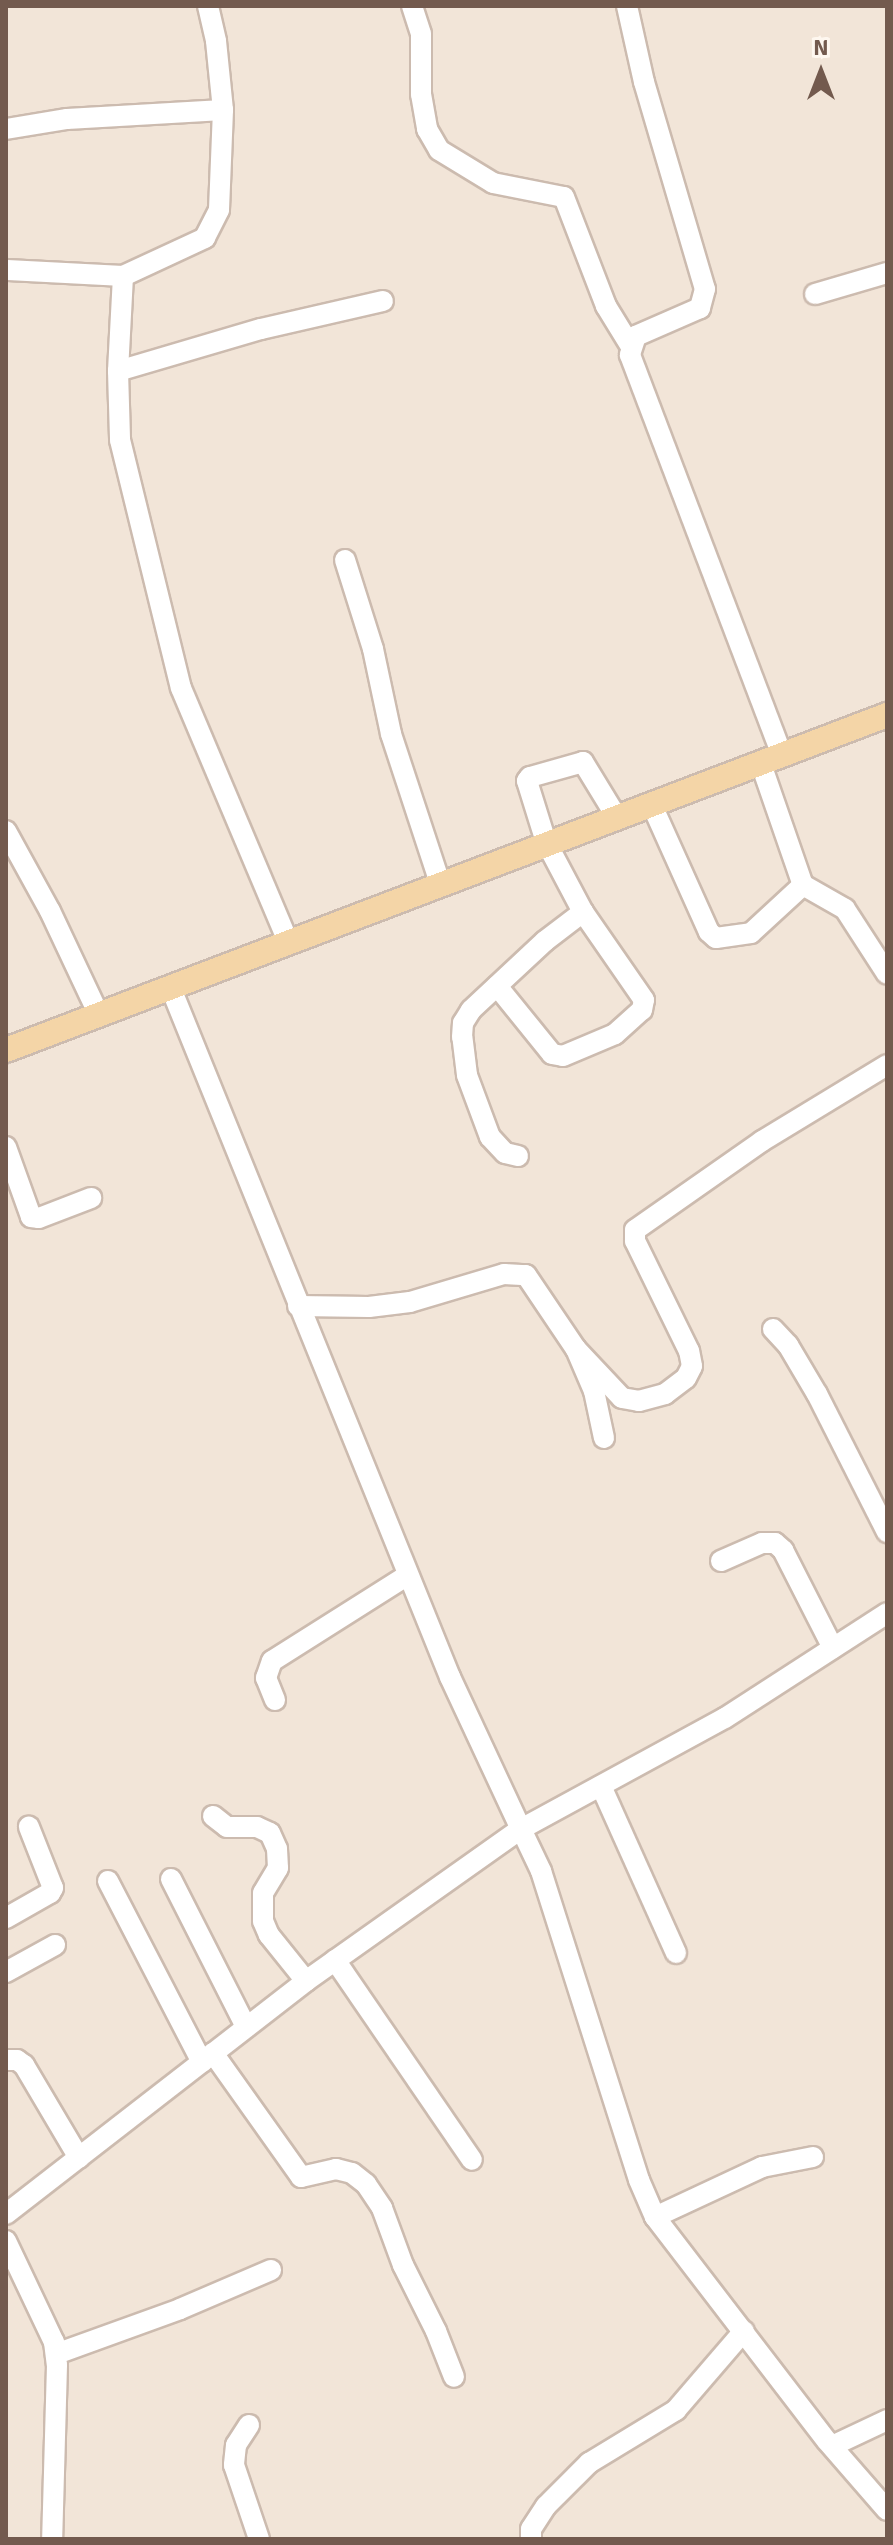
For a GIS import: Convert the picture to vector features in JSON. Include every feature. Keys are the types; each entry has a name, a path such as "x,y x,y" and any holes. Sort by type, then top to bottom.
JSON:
{"main road":[{"path":"6,1050 546,842 887,715"}],"street":[{"path":"6,270 123,276 205,238 215,220 221,181 223,110 216,41 208,6"},
{"path":"412,6 421,34 421,94 427,129 439,150 493,183 564,197 606,306 630,345 633,366 772,760 803,885 845,909 887,974"},
{"path":"627,6 659,135 705,289 700,308 636,336 630,345"},
{"path":"6,129 67,119 223,110"},
{"path":"815,294 887,273"},
{"path":"123,276 118,371 120,440 170,657 288,941"},
{"path":"118,371 261,329 383,301"},
{"path":"345,560 373,649 391,734 440,883"},
{"path":"497,986 552,1054 563,1056 615,1034 642,1010 644,1000 583,912 546,842 527,787 530,777 583,762 616,816"},
{"path":"651,803 709,932 716,938 751,933 803,885"},
{"path":"6,831 50,911 99,1015"},
{"path":"518,1156 505,1153 490,1137 467,1075 463,1023 471,1010 545,941 583,912"},
{"path":"170,986 450,1677 541,1871 639,2180 655,2217 832,2446 887,2510"},
{"path":"576,1349 622,1398 639,1401 665,1394 686,1378 692,1366 689,1351 635,1241 635,1230 762,1141 887,1065"},
{"path":"6,1147 31,1217 39,1218 91,1198"},
{"path":"298,1306 369,1307 410,1302 504,1274 520,1273 533,1280 576,1349 594,1391 604,1438"},
{"path":"773,1329 795,1355 817,1394 887,1532"},
{"path":"721,1561 762,1543 775,1543 783,1550 833,1648"},
{"path":"275,1700 266,1678 272,1661 408,1575"},
{"path":"6,2214 306,1981 521,1829 725,1718 887,1613"},
{"path":"601,1786 676,1953"},
{"path":"213,1816 227,1827 257,1827 270,1833 277,1849 278,1868 263,1893 263,1921 269,1935 306,1981"},
{"path":"6,1918 50,1893 53,1888 29,1827"},
{"path":"171,1879 246,2027"},
{"path":"108,1881 208,2057 301,2177 336,2169 352,2173 366,2184 382,2208 403,2265 436,2331 454,2377"},
{"path":"6,1972 55,1945"},
{"path":"335,1960 472,2160"},
{"path":"6,2060 17,2060 24,2065 79,2158"},
{"path":"655,2217 762,2167 813,2157"},
{"path":"6,2241 51,2329 56,2354 52,2539"},
{"path":"56,2354 180,2309 271,2270"},
{"path":"531,2539 531,2529 546,2506 589,2463 676,2410 744,2331"},
{"path":"832,2446 887,2420"},
{"path":"249,2425 236,2445 234,2465 259,2539"}],"shaded area":[{"path":"6,6 887,6 887,2539 6,2539"}]}
